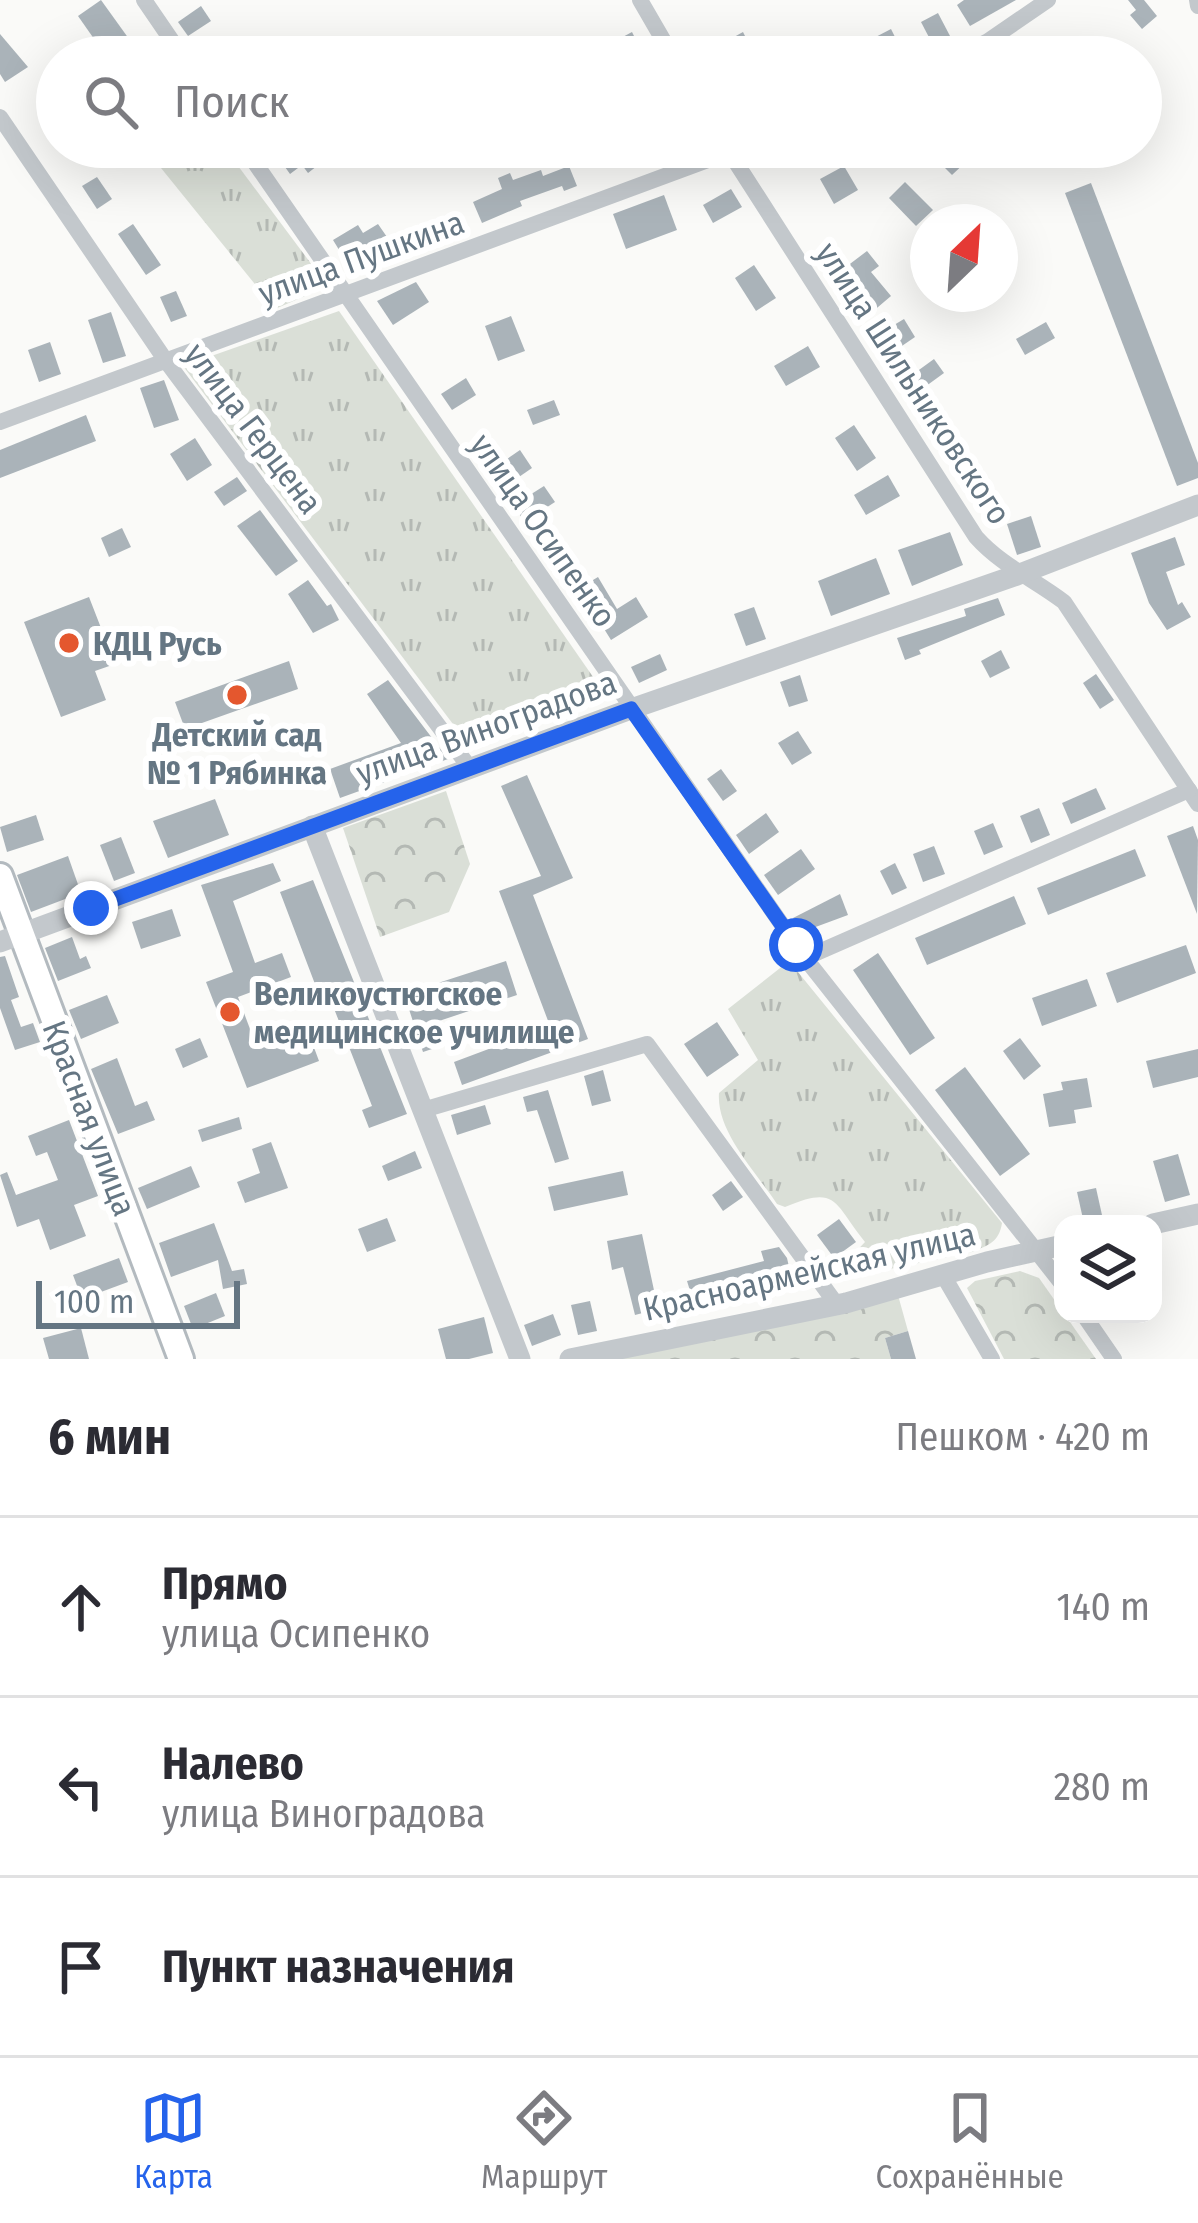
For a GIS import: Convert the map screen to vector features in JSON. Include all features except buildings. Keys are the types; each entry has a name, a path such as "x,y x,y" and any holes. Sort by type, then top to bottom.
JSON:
{"main road":[{"name":"Красная улица","path":"0,876 11,938 181,1359"}],"street":[{"path":"144,0 169,36"},
{"path":"640,0 661,36"},
{"path":"995,36 1048,0"},
{"name":"улица Герцена","path":"0,117 166,361 470,768"},
{"name":"улица Осипенко","path":"258,168 805,958 1054,1272"},
{"name":"улица Пушкина","path":"0,422 683,168"},
{"name":"улица Шильниковского","path":"745,168 976,537 1017,574 1064,602 1193,797"},
{"name":"улица Виноградова","path":"11,938 1198,505"},
{"path":"805,958 1193,797"},
{"path":"312,826 520,1359"},
{"path":"423,1110 647,1044 837,1305"},
{"path":"1162,1222 1198,1214"},
{"name":"Красноармейская улица","path":"570,1359 837,1305 1054,1247"},
{"path":"943,1275 992,1359"},
{"path":"1089,1323 1114,1359"}],"green space":[{"path":"161,168 240,168 321,279 319,290 275,309"},
{"path":"339,311 607,697 468,744 183,366"},
{"path":"446,791 470,864 449,912 380,937 343,828"},
{"path":"789,961 1002,1223 992,1242 972,1252 837,1280 843,1265 865,1242 840,1208 825,1198 785,1207 777,1204 749,1166 724,1122 719,1093 758,1060 728,1009"},
{"path":"1020,1271 1039,1278 1054,1299 1054,1323 1071,1323 1096,1359 1004,1359 967,1288 975,1281"},
{"path":"896,1288 908,1331 885,1338 891,1359 570,1359"}],"place":[{"name":"КДЦ Русь","path":"69,643"},
{"name":"Детский сад № 1 Рябинка","path":"237,695"},
{"name":"Великоустюгское медицинское училище","path":"230,1012"}],"route":[{"path":"91,908 631,709 796,945"}]}
